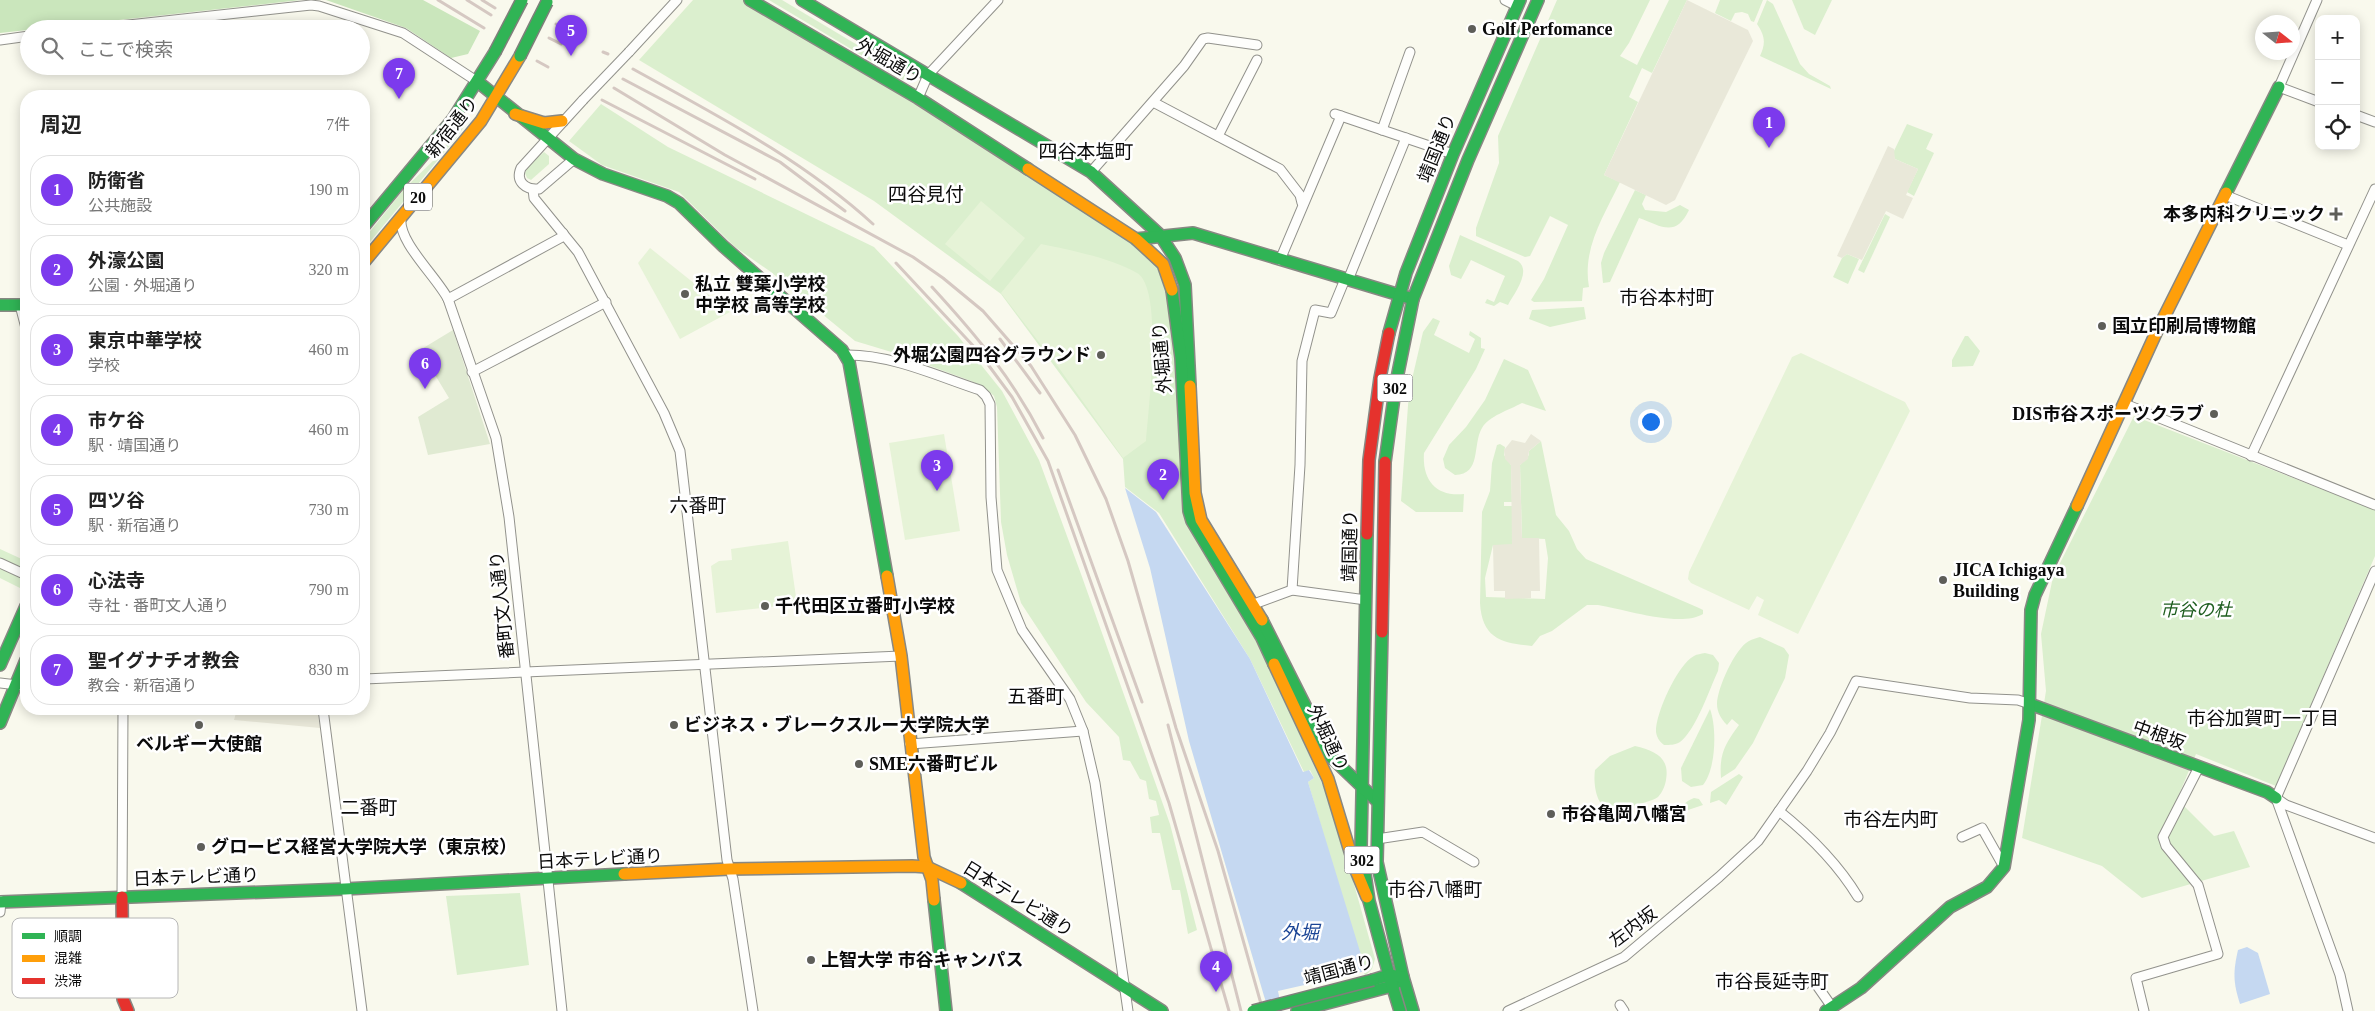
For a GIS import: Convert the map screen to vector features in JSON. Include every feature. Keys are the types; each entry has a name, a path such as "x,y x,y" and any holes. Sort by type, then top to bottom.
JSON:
{"main road":[{"name":"新宿通り","path":"370,219 453,118 478,82 522,0"},
{"name":"外堀通り","path":"750,0 918,98 1136,239 1163,264 1172,286 1181,358 1188,511 1192,521 1262,638 1328,779 1338,802 1355,873 1369,900"},
{"name":"外堀通り","path":"802,0 1091,172 1160,235 1176,258 1185,285 1195,493 1201,520 1254,604 1331,757 1339,768 1372,792 1378,802"},
{"name":"靖国通り","path":"1403,977 1379,878 1377,840 1385,464 1396,383 1414,299 1468,160 1538,0"},
{"name":"新宿通り","path":"370,255 464,142 496,98 548,1"},
{"name":"靖国通り","path":"1297,1011 1391,980 1369,900 1362,847 1369,460 1380,378 1398,295 1453,154 1518,3"},
{"path":"478,82 546,140 574,160 604,174 667,196 679,203 723,246 827,337 845,355 849,362 900,656 924,857 932,880 946,1011"},
{"path":"1829,1009 1861,988 1950,907 1987,887 2004,867 2022,768 2030,704 2029,638 2031,610 2035,595 2125,404 2156,333 2279,87"},
{"path":"515,114 530,115 542,123 550,124 562,121"},
{"path":"1136,239 1193,233 1414,299"},
{"path":"0,305 20,305"},
{"path":"0,665 20,620"},
{"path":"0,723 20,687"},
{"name":"中根坂","path":"2030,704 2267,792 2276,798"},
{"name":"日本テレビ通り","path":"0,905 730,869 927,867 947,875 1162,1011"},
{"path":"122,898 122,918"},
{"path":"1400,1011 1391,980 1403,977 1413,1011"},
{"name":"靖国通り","path":"1253,1011 1375,985"},
{"path":"123,998 128,1011"}],"street":[{"path":"574,160 544,187 533,190 523,186 520,181 519,172 562,121 678,0"},
{"path":"918,98 928,75 998,0"},
{"path":"1505,0 1518,3"},
{"path":"2315,100 2279,87 2317,0"},
{"path":"174,20 311,5 362,20"},
{"path":"370,23 402,33 478,82"},
{"path":"0,40 20,37"},
{"path":"1091,172 1153,102 1203,39 1208,38 1257,45"},
{"path":"1382,130 1410,52"},
{"path":"1218,136 1257,60"},
{"path":"1153,102 1280,169 1300,195 1302,203"},
{"path":"1280,260 1338,115 1453,154"},
{"path":"2360,116 2375,122"},
{"path":"1292,590 1300,465 1302,361 1315,310 1331,313 1406,138"},
{"path":"533,190 534,198 578,252 664,414 680,450 730,869 753,1011"},
{"path":"2251,456 2375,190"},
{"path":"2225,195 2348,245"},
{"name":"番町文人通り","path":"401,218 400,226 404,236 442,287 448,299 496,438 509,517 546,879 562,1011"},
{"path":"448,299 562,237 563,233"},
{"path":"472,372 606,302"},
{"path":"845,355 862,355 892,361 980,390 990,404 991,497 997,570 1022,630 1070,699 1083,731 1096,783 1128,1011"},
{"path":"2125,404 2375,505"},
{"path":"0,563 20,573"},
{"path":"2348,1011 2340,975 2276,798 2375,571"},
{"path":"1254,604 1292,590 1366,600"},
{"path":"370,678 900,656"},
{"name":"左内坂","path":"1508,1011 1624,957 1720,877 1758,841 1830,733 1856,681 1970,698 2018,700 2030,704"},
{"path":"0,683 20,685"},
{"path":"122,898 123,715"},
{"path":"324,715 362,1011"},
{"path":"910,744 1083,731"},
{"path":"2144,1011 2136,978 2218,954 2198,885 2166,846 2163,837 2199,767"},
{"path":"2276,798 2286,805 2375,838"},
{"path":"1779,811 1803,830 1847,879 1858,897"},
{"path":"1962,837 1982,828 2004,867"},
{"path":"1377,840 1423,832 1474,862"},
{"path":"1804,985 1811,977 1829,1009"}],"green space":[{"path":"0,0 301,0 119,20 20,20 20,31 0,33"},
{"path":"326,0 423,0 480,31 468,54 451,58 406,28"},
{"path":"693,0 748,0 918,98 1153,258 1172,286 1185,513 1247,616 1332,806 1375,959 1372,969 1365,976 1308,782 1314,778 1310,770 1304,772 1250,659 1159,513 1125,487 1123,459 1001,294 874,201 639,60"},
{"path":"769,0 782,0 906,74 903,80"},
{"path":"1557,0 1650,0 1629,43 1620,56 1637,65 1669,0 1687,0 1652,73 1642,68 1629,97 1638,102 1604,175 1620,182 1596,233 1589,259 1589,287 1583,288 1582,301 1534,302 1531,300 1544,279 1568,225 1550,216 1530,256 1525,257 1476,236 1476,228 1499,163 1498,136"},
{"path":"1720,0 1763,0 1754,22 1751,21 1748,14 1742,12 1735,13 1731,21 1715,13"},
{"path":"1767,0 1773,4 1800,64 1809,74 1830,86 1831,89 1760,56 1764,40 1757,24"},
{"path":"1792,0 1832,0 1815,35 1804,29"},
{"path":"601,104 668,147 874,247 958,336 1002,391 1039,460 1081,574 1170,824 1197,930 1188,934 1180,890 1172,890 1160,833 1152,833 1150,817 1159,815 1156,801 1149,799 1146,781 1140,779 1130,761 1123,760 1119,737 1086,702 1021,603 1007,555 1001,522 997,407 994,396 985,388 971,381 898,354 855,341 771,272 735,247 679,192 602,165 569,141"},
{"path":"466,119 468,121 457,137 370,242 370,232 404,189 435,159"},
{"path":"1907,124 1933,134 1926,149 1934,153 1914,196 1907,192 1918,169 1895,159 1893,153"},
{"path":"544,152 549,156 549,164 531,180 527,178 525,173 529,165"},
{"path":"1635,190 1646,195 1642,204 1645,210 1666,212 1680,205 1689,210 1679,224 1667,228 1639,218 1610,282 1603,283 1601,263 1604,253"},
{"path":"981,201 1025,238 990,281 945,244"},
{"path":"1885,214 1890,217 1864,273 1858,270"},
{"path":"1460,235 1518,261 1522,265 1523,276 1508,305 1500,302 1494,306 1485,303 1487,299 1494,302 1505,276 1471,260 1461,279 1451,275 1449,266"},
{"name":"外堀公園四谷グラウンド","path":"1041,244 1090,255 1115,263 1137,273 1145,284 1150,302 1152,325 1151,379 1146,441 1123,458 1059,368 1001,293"},
{"path":"650,248 730,312 680,339 638,263"},
{"path":"1847,254 1859,259 1848,284 1833,277 1842,258"},
{"path":"1584,307 1586,319 1550,327 1529,319 1532,310"},
{"path":"1433,318 1440,321 1434,335 1469,353 1475,339 1469,335 1470,331 1481,338 1481,348 1485,349 1476,369 1424,453 1425,471 1428,479 1433,485 1446,493 1464,494 1463,512 1416,512 1401,501 1409,392 1423,332"},
{"path":"453,330 490,444 428,455 418,417 449,398 420,350"},
{"path":"1965,336 1968,336 1980,351 1973,366 1952,367 1952,360"},
{"path":"1801,353 1905,402 1910,411 1798,634 1758,615 1764,600 1757,596 1749,610 1691,583 1688,579 1689,572 1792,357"},
{"path":"1504,359 1528,370 1546,411 1522,403 1489,420 1479,435 1473,464 1469,470 1455,475 1445,468 1443,459 1449,445 1466,427 1485,400"},
{"name":"市谷の杜","path":"2134,416 2375,510 2375,556 2276,786 2196,754 2177,799 2214,836 2234,831 2250,867 2142,898 2102,866 2022,838 2046,691 2041,634 2053,577"},
{"path":"944,434 960,531 905,540 889,443"},
{"path":"1541,441 1556,515 1569,531 1577,549 1586,559 1699,608 1703,610 1703,614 1693,618 1667,618 1598,605 1587,605 1552,631 1540,636 1532,646 1503,641 1489,632 1482,615 1480,603 1482,512 1490,491 1492,463 1497,445 1500,444 1505,447 1504,455 1511,465 1512,502 1504,502 1504,506 1512,506 1512,545 1493,545 1485,578 1486,597 1545,599 1548,558 1545,539 1522,538 1520,465 1529,455 1529,451"},
{"path":"788,541 797,604 716,613 711,566 719,561 732,560 731,549"},
{"path":"0,549 20,558 20,588 0,578"},
{"path":"1760,637 1784,648 1789,655 1785,678 1753,743 1735,769 1721,778 1721,762 1724,750 1739,725 1732,719 1727,725 1720,715 1717,704 1720,689 1738,652 1749,641"},
{"path":"1705,653 1713,655 1719,663 1718,671 1702,709 1691,729 1680,742 1664,745 1659,740 1656,732 1663,702 1681,669 1695,655"},
{"path":"1710,709 1714,727 1711,769 1703,785 1691,787 1682,781 1681,768"},
{"path":"1635,746 1655,753 1663,760 1667,772 1666,782 1661,794 1650,801 1619,810 1608,810 1603,806 1595,789 1595,770 1610,756"},
{"path":"1739,774 1743,777 1726,805 1719,800 1710,803 1711,792"},
{"path":"1694,798 1699,799 1703,805 1682,812 1685,822 1683,823 1681,814 1682,808 1686,802"},
{"path":"520,893 529,965 457,975 446,896"}],"shaded area":[{"path":"1687,0 1748,30 1753,41 1675,200 1666,205 1604,175"},
{"path":"1888,146 1894,149 1895,159 1918,169 1906,195 1913,198 1903,219 1886,211 1862,260 1847,254 1842,258 1837,256"},
{"path":"1531,434 1541,441 1529,451 1528,459 1520,465 1522,538 1539,538 1540,591 1531,591 1531,598 1505,599 1505,591 1494,591 1493,545 1512,544 1511,465 1505,459 1504,450 1512,440 1525,443"},
{"path":"235,715 318,715 320,728 234,720"}],"water":[{"name":"外堀","path":"1125,488 1156,512 1250,659 1303,772 1309,770 1314,778 1308,782 1366,971 1278,991 1282,1011 1269,1011 1264,996 1189,741 1150,568"},
{"path":"2247,947 2258,953 2270,994 2240,1004 2234,977 2235,965 2238,950"}],"railway":[{"path":"438,0 484,28"},
{"path":"467,0 491,15"},
{"path":"482,0 495,8"},
{"path":"556,24 569,31"},
{"path":"549,38 561,44"},
{"path":"603,52 608,54"},
{"path":"537,61 548,67"},
{"path":"633,69 758,139 817,179 873,224"},
{"path":"623,79 780,162 845,211"},
{"path":"614,88 725,155 913,257 943,278 983,311 1031,366 1075,435 1106,499 1128,561 1176,728 1218,851 1263,1011"},
{"path":"602,100 755,179"},
{"path":"896,263 978,351 1012,397 1048,461 1169,803 1229,1011"},
{"path":"932,287 993,358 1019,396 1043,438"},
{"path":"1000,339 1040,393"},
{"path":"1058,470 1142,702"},
{"path":"1168,725 1241,1011"}],"traffic: fast":[{"path":"495,52 522,0"},
{"path":"750,0 918,98 1028,169"},
{"path":"802,0 1091,172 1160,235 1175,258 1185,285 1190,386"},
{"path":"1389,333 1406,273 1453,154 1520,0"},
{"path":"1385,462 1396,383 1413,299 1468,160 1538,0"},
{"path":"520,56 547,2"},
{"path":"370,219 453,119 495,52"},
{"path":"478,82 574,159 603,174 667,196 679,203 723,246 842,350 849,362 887,576"},
{"path":"2226,193 2279,87"},
{"path":"1136,239 1193,233 1413,299"},
{"path":"1172,290 1181,358 1189,511 1192,521 1262,638 1274,664"},
{"path":"0,305 20,305"},
{"path":"1826,1011 1861,988 1950,907 1987,887 2004,867 2029,720 2031,610 2035,595 2077,506"},
{"path":"1367,534 1361,847 1369,901 1389,975 1373,980"},
{"path":"0,665 20,620"},
{"path":"1262,620 1331,757 1378,802"},
{"path":"1297,1011 1392,986 1403,977 1377,862 1382,632"},
{"path":"0,723 20,675"},
{"path":"2030,704 2267,792 2276,798"},
{"path":"0,902 345,889 624,874"},
{"path":"961,883 1162,1011"},
{"path":"934,900 946,1011"},
{"path":"1400,1011 1389,975 1403,977 1413,1011"},
{"path":"1253,1011 1373,980"}],"traffic: slow":[{"path":"370,255 481,121 520,56"},
{"path":"515,114 544,123 562,121"},
{"path":"1028,169 1136,239 1163,264 1172,290"},
{"path":"2077,506 2156,333 2226,193"},
{"path":"1190,386 1195,493 1201,520 1262,620"},
{"path":"887,576 901,656 924,857 932,880 934,900"},
{"path":"1274,664 1328,779 1355,868 1367,897"},
{"path":"624,874 730,869 912,866 927,867 961,883"}],"traffic: jam":[{"path":"1367,534 1369,460 1380,378 1389,333"},
{"path":"1382,632 1385,462"},
{"path":"122,897 122,918"},
{"path":"123,998 128,1011"}],"place":[{"name":"Golf Perfomance","path":"1472,29"},
{"name":"四ツ谷","path":"571,56"},
{"name":"聖イグナチオ教会","path":"399,99"},
{"name":"防衛省","path":"1769,148"},
{"name":"本多内科クリニック","path":"2336,214"},
{"name":"私立 雙葉小学校 中学校 高等学校","path":"685,294"},
{"name":"国立印刷局博物館","path":"2102,326"},
{"name":"外堀公園四谷グラウンド","path":"1101,355"},
{"name":"心法寺","path":"425,389"},
{"name":"DIS市谷スポーツクラブ","path":"2214,414"},
{"name":"東京中華学校","path":"937,491"},
{"name":"外濠公園","path":"1163,500"},
{"name":"JICA Ichigaya Building","path":"1943,580"},
{"name":"千代田区立番町小学校","path":"765,606"},
{"name":"ベルギー大使館","path":"199,725"},
{"name":"ビジネス・ブレークスルー大学院大学","path":"674,725"},
{"name":"SME六番町ビル","path":"859,764"},
{"name":"市谷亀岡八幡宮","path":"1551,814"},
{"name":"グロービス経営大学院大学（東京校）","path":"201,847"},
{"name":"上智大学 市谷キャンパス","path":"811,960"},
{"name":"市ケ谷","path":"1216,992"}],"district":[{"name":"四谷本塩町","path":"1086,151"},
{"name":"四谷見付","path":"926,194"},
{"name":"市谷本村町","path":"1667,297"},
{"name":"六番町","path":"698,505"},
{"name":"五番町","path":"1036,696"},
{"name":"市谷加賀町一丁目","path":"2263,718"},
{"name":"二番町","path":"369,807"},
{"name":"市谷左内町","path":"1891,819"},
{"name":"市谷八幡町","path":"1435,889"},
{"name":"市谷長延寺町","path":"1772,981"}]}
